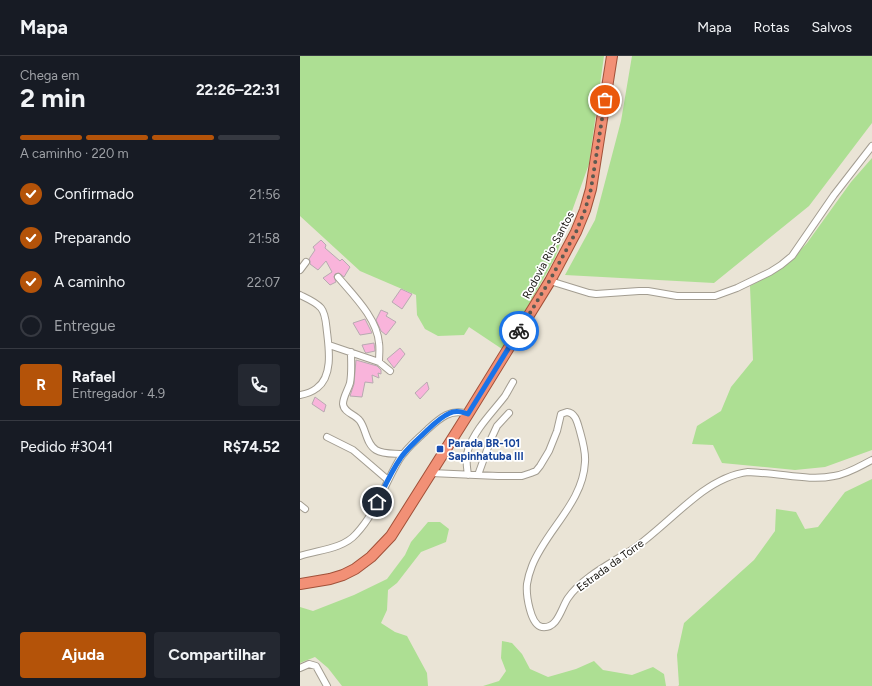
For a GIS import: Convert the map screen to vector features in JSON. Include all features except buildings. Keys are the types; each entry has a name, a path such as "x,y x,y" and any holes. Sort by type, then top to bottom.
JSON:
{"highway":[{"name":"Rodovia Rio-Santos","path":"300,584 330,579 355,570 371,557 391,536 550,280 576,232 585,210 591,189 612,56"}],"street":[{"path":"550,280 596,294 648,291 677,296 708,296 720,294 737,288 781,265 792,256 834,195 872,146"},
{"path":"300,270 306,262"},
{"path":"338,277 363,306 370,318 379,341 379,362"},
{"path":"300,295 322,309 329,345 328,369 323,380 318,388 300,395"},
{"path":"329,345 379,362 390,371"},
{"path":"351,352 350,380 343,404 344,408 357,418 371,445 376,450 403,454"},
{"path":"468,475 466,463 467,450 481,426 505,396 513,382"},
{"path":"300,556 342,544 355,536 368,520 403,454 438,420 455,411 468,414"},
{"name":"Estrada da Torre","path":"431,473 522,476 531,473 536,471 549,451 561,414 570,412 576,419 584,447 586,462 583,475 577,494 567,511 543,543 532,566 527,585 527,600 531,613 537,624 544,627 550,626 556,621 568,598 585,581 636,547 703,492 722,479 749,472 819,478 848,472 872,460"},
{"path":"478,475 497,426 509,413"},
{"path":"327,437 353,450 388,480"},
{"path":"300,668 309,664 316,666 327,686"}],"green space":[{"path":"300,56 604,56 589,164 555,258 502,349 469,327 464,335 438,336 425,329 417,315 416,295 360,271 300,216"},
{"path":"632,56 872,56 872,123 809,206 714,283 565,275 595,220 621,121"},
{"path":"872,158 872,450 825,467 795,470 722,463 713,445 692,444 697,426 721,411 731,387 753,360 750,286 778,271 793,258 807,243 851,182"},
{"path":"872,479 872,686 678,686 677,655 684,623 754,560 775,531 776,509 796,512 805,529 818,527 845,492"},
{"path":"428,522 440,522 449,529 446,542 421,552 397,583 388,590 387,610 381,623 395,632 407,636 427,673 428,686 342,686 328,668 315,657 300,663 300,607 313,611 354,595 387,579 405,555 411,542"},
{"path":"502,641 512,643 522,654 530,669 548,677 576,669 594,661 603,670 632,675 653,667 664,674 666,686 483,686 499,681 506,671 501,658"}],"way so far":[{"path":"519,331 550,280 576,232 585,210 591,189 605,100"}],"place":[{"name":"Parada BR-101 Sapinhatuba III","path":"440,449"}],"route":[{"path":"377,502 394,469 403,454 409,448 438,420 450,413 455,411 468,414 519,331"}]}
